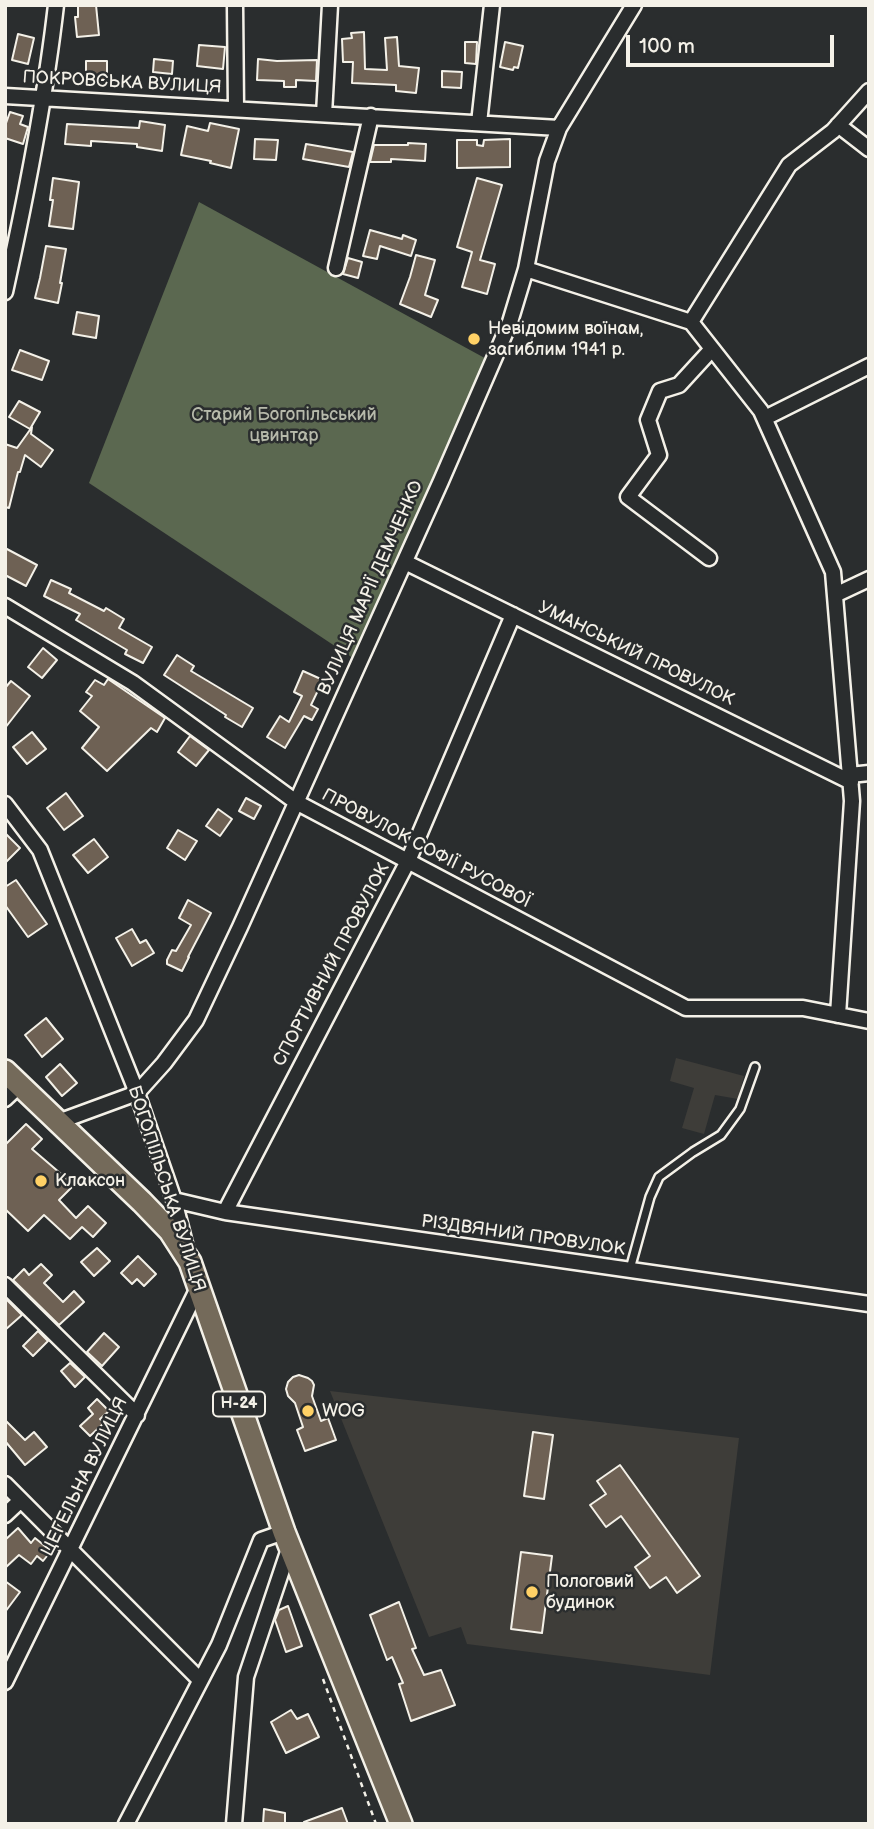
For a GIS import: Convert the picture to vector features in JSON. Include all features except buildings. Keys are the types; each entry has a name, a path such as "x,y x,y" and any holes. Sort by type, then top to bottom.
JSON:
{"main road":[{"name":"Н-24","path":"10,1085 58,1122 142,1202 170,1231 190,1262"},
{"name":"БОГОПІЛЬСЬКА ВУЛИЦЯ","path":"190,1262 287,1539 401,1824"}],"street":[{"path":"5,292 44,97 56,5"},
{"name":"ПОКРОВСЬКА ВУЛИЦЯ","path":"235,5 236,108"},
{"path":"324,114 330,5"},
{"path":"480,123 492,5"},
{"name":"ВУЛИЦЯ МАРІЇ ДЕМЧЕНКО","path":"58,1122 137,1093 164,1063 196,1020 405,562 510,322 526,269 547,161 559,128 634,5"},
{"path":"691,322 789,165 833,131 869,91"},
{"name":"ПОКРОВСЬКА ВУЛИЦЯ","path":"5,96 559,128"},
{"path":"336,268 371,116"},
{"path":"838,125 869,149"},
{"path":"526,269 691,322 765,418 833,572 852,801 838,1015"},
{"path":"709,558 628,497 659,455 648,420 660,391 679,385 712,349"},
{"path":"765,418 869,366"},
{"name":"УМАНСЬКИЙ ПРОВУЛОК","path":"405,562 850,778"},
{"path":"835,595 869,579"},
{"name":"ПРОВУЛОК СОФІЇ РУСОВОЇ","path":"5,606 133,683 296,802 686,1008 803,1008 869,1021"},
{"name":"СПОРТИВНИЙ ПРОВУЛОК","path":"225,1212 408,862 513,615"},
{"path":"850,778 869,773"},
{"name":"БОГОПІЛЬСЬКА ВУЛИЦЯ","path":"5,804 40,850 137,1093 174,1200 190,1262"},
{"name":"РІЗДВЯНИЙ ПРОВУЛОК","path":"174,1200 225,1212 869,1304"},
{"path":"5,1285 137,1415"},
{"name":"ЦЕГЕЛЬНА ВУЛИЦЯ","path":"5,1682 198,1288"},
{"path":"5,1484 200,1680"},
{"path":"5,1515 21,1500"},
{"path":"126,1824 219,1644 261,1540 287,1539 246,1677 234,1824"}],"lane":[{"path":"630,1270 650,1197 659,1177 721,1135 740,1109 755,1066"}],"path":[{"path":"321,1674 376,1824"}],"shaded area":[{"path":"676,1058 744,1076 738,1099 715,1095 704,1134 682,1128 694,1088 670,1081"},
{"path":"330,1391 739,1438 710,1675 467,1644 461,1627 429,1637"}],"green space":[{"name":"Старий Богопільський цвинтар","path":"199,202 492,362 359,662 89,483"}],"place":[{"name":"Невідомим воїнам, загиблим 1941 р.","path":"474,339"},
{"name":"Клаксон","path":"41,1181"},
{"name":"WOG","path":"308,1411"},
{"name":"Пологовий будинок","path":"532,1592"}]}
